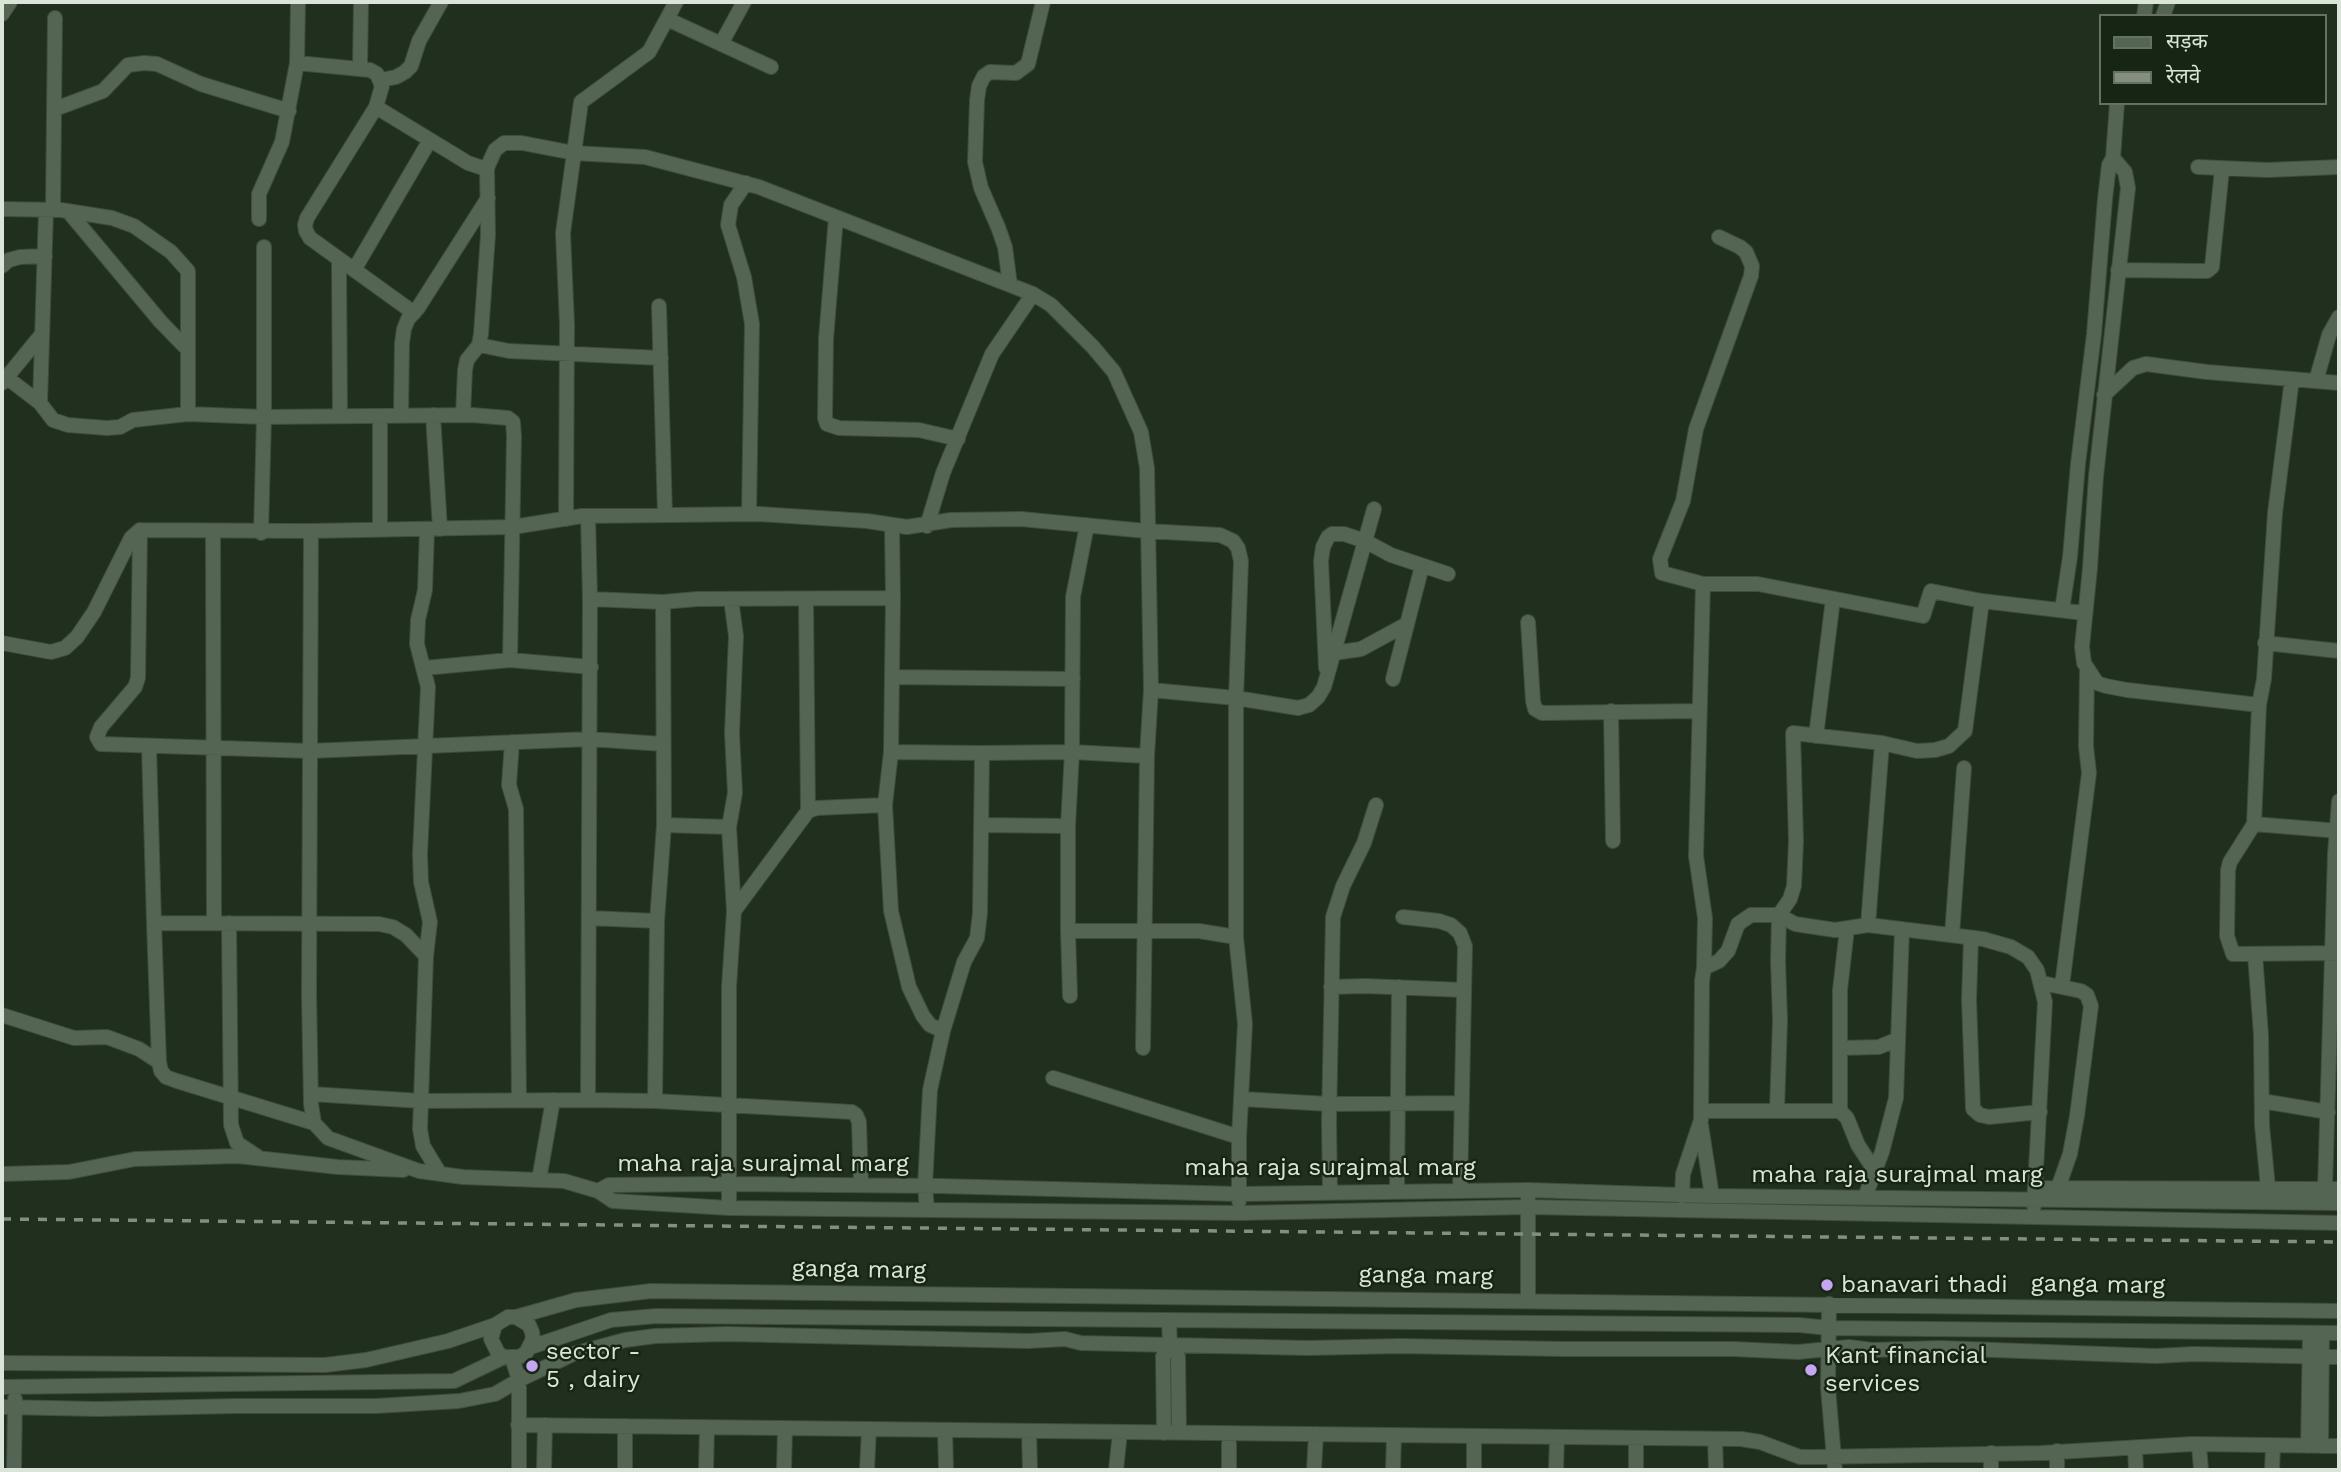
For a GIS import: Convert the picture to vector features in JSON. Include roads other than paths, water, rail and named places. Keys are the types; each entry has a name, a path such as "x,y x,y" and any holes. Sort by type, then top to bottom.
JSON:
{"street":[{"path":"2,14 10,2"},
{"path":"259,219 260,194 282,142 289,111 297,63 298,2"},
{"path":"360,68 361,2"},
{"path":"381,80 396,77 411,66 419,41 441,2"},
{"path":"566,519 563,233 581,102 649,52 676,2"},
{"path":"720,44 744,2"},
{"path":"1010,285 1005,247 981,188 975,163 977,100 984,76 990,72 1016,73 1028,64 1043,2"},
{"path":"40,403 45,256 55,109 55,18"},
{"path":"667,19 771,66"},
{"path":"55,109 103,91 128,65 144,63 157,64 201,84 289,111"},
{"path":"297,63 360,68 377,74 381,80 376,107 304,225 310,238 414,313"},
{"path":"2062,610 2070,557 2117,105"},
{"path":"376,107 468,163 488,168"},
{"path":"354,270 430,140"},
{"path":"463,415 467,360 479,345 489,197 488,168 495,150 504,143 522,143 574,153 645,157 746,183 1033,294 1051,305 1114,372 1140,432 1147,468 1146,531 1151,690 1147,755 1143,1048"},
{"path":"2113,158 2125,172 2128,188 2103,396 2081,647 2084,663 2097,683 2127,690 2259,705"},
{"path":"2198,167 2267,170 2339,166"},
{"path":"2118,270 2207,271 2212,267 2222,169"},
{"path":"746,183 731,205 728,225 744,277 752,324 749,514"},
{"path":"401,415 404,329 489,197"},
{"path":"2,209 68,211 112,218 134,226 171,252 188,271 188,414"},
{"path":"68,211 160,321 188,350"},
{"path":"836,217 826,339 827,424 839,428 919,430 958,439"},
{"path":"1719,237 1746,252 1752,266 1751,276 1696,429 1683,501 1660,559 1662,573 1703,584 1758,584 1923,616 1931,590 1982,601 2084,613"},
{"path":"261,533 264,247"},
{"path":"2,266 9,260 20,257 45,256"},
{"path":"339,259 340,416"},
{"path":"927,526 943,473 992,354 1033,294"},
{"path":"659,306 665,515"},
{"path":"2316,381 2329,335 2339,317"},
{"path":"42,334 4,380 40,403 53,420 60,423 107,428 120,427 133,420 188,414 264,417 463,415 501,416 513,422 510,660"},
{"path":"479,345 509,351 661,358"},
{"path":"2103,396 2133,368 2146,364 2339,383"},
{"path":"2292,379 2275,513 2264,679 2259,705 2254,824 2230,862 2227,936 2234,954 2336,953"},
{"path":"380,415 380,530"},
{"path":"433,415 434,529 418,620 417,645 428,687 420,853 421,882 430,922 426,956 420,1138 440,1174"},
{"path":"1151,690 1236,698 1298,709 1310,705 1318,697 1326,679 1374,509"},
{"path":"3,645 51,652 65,648 77,637 94,612 131,538 140,530 261,533 513,527 589,516 749,514 867,521 907,527 927,526 951,520 1021,519 1220,536 1233,541 1238,548 1241,562 1236,698 1236,937 1245,1024 1239,1137 1240,1213"},
{"path":"588,1100 591,667 589,516"},
{"path":"1070,996 1068,826 1072,752 1073,597 1087,525"},
{"path":"892,526 891,752 885,806 891,911 909,987 923,1016 930,1025 943,1031"},
{"path":"140,530 138,678 135,687 101,727 97,737 102,744 310,751 589,739 663,744"},
{"path":"311,531 309,925 311,1094 314,1123"},
{"path":"213,532 214,922"},
{"path":"1326,679 1321,561 1328,537 1332,534 1344,534 1365,541 1391,555 1448,574"},
{"path":"1393,679 1422,566"},
{"path":"1703,584 1696,856 1705,918 1700,1116 1712,1196"},
{"path":"590,599 663,602 893,598"},
{"path":"729,1208 729,987 734,911 729,827 736,774 732,733 736,636 731,599"},
{"path":"806,599 808,811"},
{"path":"1816,736 1833,599"},
{"path":"1777,1110 1779,915 1794,886 1796,841 1793,733 1882,743 1917,751 1949,746 1965,731 1982,601"},
{"path":"655,1101 657,921 664,825 663,602"},
{"path":"1528,622 1535,709 1551,714 1699,711"},
{"path":"1334,653 1361,649 1407,624"},
{"path":"2265,643 2339,651"},
{"path":"424,668 510,660 591,667"},
{"path":"2062,986 2088,774 2088,671"},
{"path":"892,677 1073,680"},
{"path":"1611,712 1613,841"},
{"path":"512,742 509,785 516,809 519,1100"},
{"path":"1868,925 1882,743"},
{"path":"149,747 161,1071 166,1077 314,1123 328,1138 419,1171"},
{"path":"891,752 1072,752 1147,755"},
{"path":"927,1210 925,1186 930,1090 943,1031 964,962 977,938 980,913 982,753"},
{"path":"1952,935 1964,768"},
{"path":"2035,1193 2058,1188 2332,1189 2328,1112 2334,1065 2339,801"},
{"path":"1330,1192 1333,917 1340,893 1364,843 1376,805"},
{"path":"734,911 808,811 817,808 885,806"},
{"path":"2254,824 2338,831"},
{"path":"664,825 729,827"},
{"path":"982,825 1068,826"},
{"path":"1704,968 1718,961 1728,951 1738,924 1751,915 1779,915 1795,924 1835,930 1868,925 1952,935 2011,947 2028,957 2042,983 2045,1002 2034,1218"},
{"path":"1403,917 1451,925 1460,933 1465,946 1460,1191"},
{"path":"589,918 657,921"},
{"path":"154,923 379,924 393,927 426,956"},
{"path":"229,923 233,1135 237,1143 258,1157"},
{"path":"1847,929 1840,990 1840,1111 1847,1118 1858,1145 1875,1171"},
{"path":"1865,1197 1896,1098 1902,929"},
{"path":"1068,931 1199,931 1236,937"},
{"path":"1971,938 1969,1000 1973,1109 1980,1115 1989,1117 2040,1112"},
{"path":"2255,954 2268,1188"},
{"path":"2042,983 2081,991 2087,995 2091,1006 2077,1116 2070,1154 2058,1188"},
{"path":"1331,988 1399,986 1464,990"},
{"path":"1397,1192 1399,986"},
{"path":"2,1016 74,1038 107,1037 139,1049 159,1062"},
{"path":"1841,1048 1879,1047 1898,1039"},
{"path":"1053,1078 1239,1137"},
{"path":"311,1094 421,1101 655,1101 852,1112 859,1122 861,1185"},
{"path":"1242,1099 1329,1104 1462,1103"},
{"path":"539,1180 553,1100"},
{"path":"2262,1101 2328,1112"},
{"path":"1700,1116 1777,1110 1840,1111"},
{"path":"1682,1196 1684,1174 1700,1116"},
{"path":"2,1174 69,1172 135,1159 258,1157 338,1167 419,1171 463,1177 564,1181 598,1191"},
{"name":"maha raja surajmal marg","path":"2339,1203 2035,1193 1865,1197 1682,1196 1528,1190 1239,1194 730,1184 609,1185 598,1191 613,1201 729,1208 1240,1213 1528,1207 2339,1223"},
{"path":"1528,1190 1528,1300"},
{"name":"ganga marg","path":"516,1317 576,1300 651,1291 2339,1311"},
{"path":"1829,1304 1828,1388 1835,1464"},
{"name":"ganga marg","path":"531,1347 611,1320 656,1316 1786,1325 1829,1328 2339,1333"},
{"path":"2,1363 325,1365 366,1360 448,1340 495,1325 508,1317 516,1317 529,1325 532,1332 531,1347 519,1357 508,1358 454,1381 8,1387 14,1470"},
{"path":"1169,1321 1170,1345 1178,1357 1179,1433"},
{"path":"495,1325 491,1339 498,1353 508,1358 519,1380 519,1470"},
{"path":"2315,1446 2316,1333"},
{"path":"8,1407 99,1409 419,1404 459,1401 495,1394 573,1354 625,1340 655,1336 727,1334 1028,1341 1065,1339 1081,1343 1170,1345 1734,1349 1798,1352 1827,1349 1941,1348 2156,1356 2194,1354 2339,1357"},
{"path":"1164,1433 1163,1356 1170,1345"},
{"path":"518,1425 1716,1439 1760,1442 1799,1464 1925,1463 1992,1453 2199,1444 2339,1446"},
{"path":"544,1470 545,1425"},
{"path":"625,1426 625,1470"},
{"path":"706,1470 707,1427"},
{"path":"784,1470 785,1428"},
{"path":"867,1470 869,1429"},
{"path":"945,1430 946,1470"},
{"path":"1030,1431 1030,1470"},
{"path":"1116,1470 1120,1432"},
{"path":"1229,1470 1230,1433"},
{"path":"1314,1470 1316,1434"},
{"path":"1393,1470 1394,1435"},
{"path":"1474,1436 1474,1470"},
{"path":"1556,1470 1557,1437"},
{"path":"1636,1438 1636,1470"},
{"path":"1716,1439 1716,1470"},
{"path":"2199,1444 2201,1470"},
{"path":"2272,1470 2273,1446"},
{"path":"2135,1448 2136,1470"},
{"path":"2057,1451 2057,1470"},
{"path":"1991,1470 1992,1453"}],"railway":[{"path":"2,1219 2339,1242"}],"place":[{"name":"banavari thadi","path":"1827,1285"},
{"name":"sector - 5 , dairy","path":"532,1366"},
{"name":"Kant financial services","path":"1811,1370"}]}
